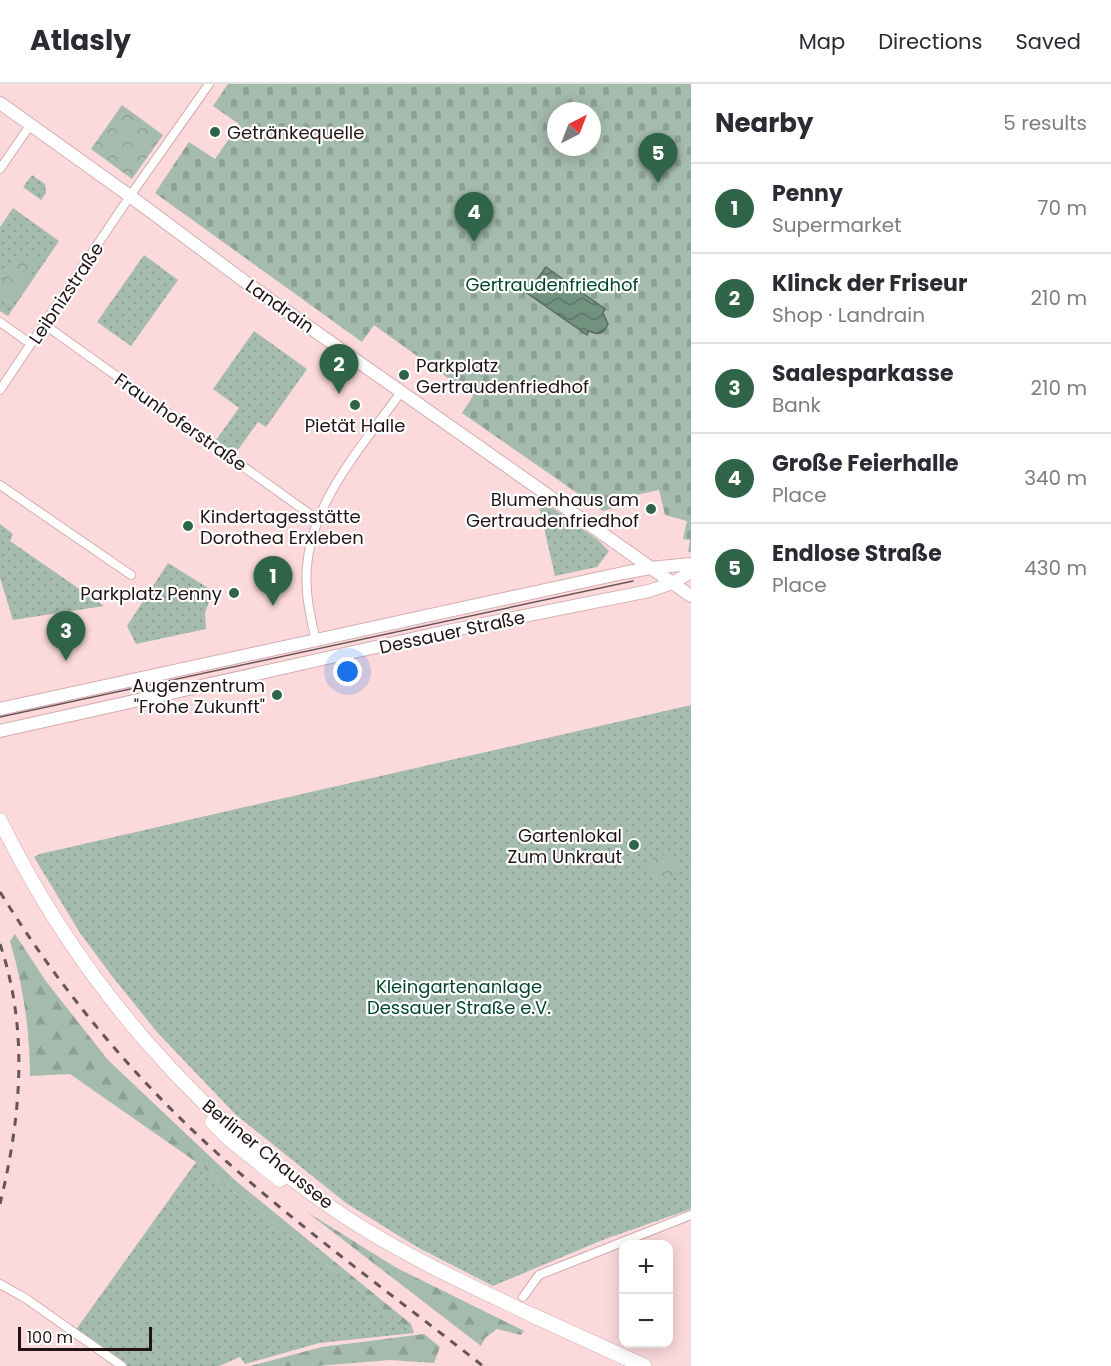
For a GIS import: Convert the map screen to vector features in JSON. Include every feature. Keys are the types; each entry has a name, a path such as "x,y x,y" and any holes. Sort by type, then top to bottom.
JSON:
{"highway":[{"name":"Berliner Chaussee","path":"530,1319 623,1366"},
{"name":"Berliner Chaussee","path":"530,1319 644,1366"}],"main road":[{"name":"Landrain","path":"0,103 248,284 672,583"},
{"name":"Dessauer Straße","path":"0,709 650,568 691,564"},
{"path":"638,593 648,579 650,568"},
{"name":"Dessauer Straße","path":"0,730 443,632 638,593 672,583 691,572"},
{"path":"672,583 691,596"},
{"name":"Berliner Chaussee","path":"0,820 41,896 92,972 165,1063 198,1096 276,1165 347,1218 433,1268 530,1319"},
{"name":"Berliner Chaussee","path":"0,839 54,932 107,1008 159,1068 230,1140 273,1175 342,1223 406,1262 530,1319"}],"street":[{"name":"Leibnizstraße","path":"0,390 130,196 209,84"},
{"path":"0,169 31,124"},
{"path":"0,322 31,344"},
{"name":"Fraunhoferstraße","path":"45,325 318,520"},
{"path":"316,640 308,603 306,579 311,543 318,520 347,467 401,392"},
{"path":"0,485 131,575"},
{"path":"523,1297 539,1275 691,1215"},
{"path":"0,1284 26,1298 122,1366"}],"green space":[{"name":"Gertraudenfriedhof","path":"228,84 691,84 691,552 688,552 690,540 683,539 687,521 665,515 659,490 622,498 620,506 603,511 462,413 473,396 374,325 362,342 155,193 189,142 215,159 239,124 213,106"},
{"path":"122,105 163,135 132,179 91,149"},
{"path":"32,175 45,184 46,193 41,200 23,187"},
{"path":"13,208 59,241 8,316 0,311 0,227"},
{"path":"21,252 38,264 12,302 0,294 0,284"},
{"path":"144,255 178,280 131,346 97,322"},
{"path":"254,331 307,369 266,427 258,422 235,454 216,440 239,408 213,389"},
{"path":"537,497 598,540 609,551 597,567 555,576"},
{"path":"0,524 13,534 10,541 104,606 13,620 0,578"},
{"path":"168,563 213,591 205,613 206,629 136,644 127,626"},
{"name":"Kleingartenanlage Dessauer Straße e.V.","path":"691,705 691,1209 605,1239 493,1286 417,1247 346,1203 235,1114 157,1032 112,976 80,933 34,857 40,854"},
{"path":"657,851 680,866 665,886 652,877 647,867"},
{"path":"15,934 45,980 108,1060 237,1182 411,1324 414,1333 196,1162 70,1074 30,1076 25,1008 10,941"},
{"path":"196,1162 414,1333 319,1343 245,1364 240,1357 219,1366 126,1366 75,1331"},
{"path":"307,1212 395,1267 524,1331 521,1335 497,1329 485,1338 481,1346"},
{"path":"424,1334 440,1347 434,1363 390,1360 317,1366 250,1366 322,1347"}],"water":[{"path":"546,267 605,309 603,313 608,324 605,330 598,333 589,331 587,335 527,293"}],"tram line":[{"path":"0,717 633,581"}],"railway":[{"path":"0,892 47,963 73,997 127,1063 186,1124 281,1208 483,1366"},
{"path":"0,944 15,1009 19,1074 13,1139 0,1204"}],"place":[{"name":"Getränkequelle","path":"215,132"},
{"name":"Endlose Straße","path":"658,183"},
{"name":"Große Feierhalle","path":"474,242"},
{"name":"Parkplatz Gertraudenfriedhof","path":"404,375"},
{"name":"Klinck der Friseur","path":"339,394"},
{"name":"Pietät Halle","path":"355,405"},
{"name":"Blumenhaus am Gertraudenfriedhof","path":"651,509"},
{"name":"Kindertagesstätte Dorothea Erxleben","path":"188,526"},
{"name":"Parkplatz Penny","path":"234,593"},
{"name":"Penny","path":"273,606"},
{"name":"Saalesparkasse","path":"66,661"},
{"name":"Augenzentrum \"Frohe Zukunft\"","path":"277,695"},
{"name":"Gartenlokal Zum Unkraut","path":"634,845"}]}
